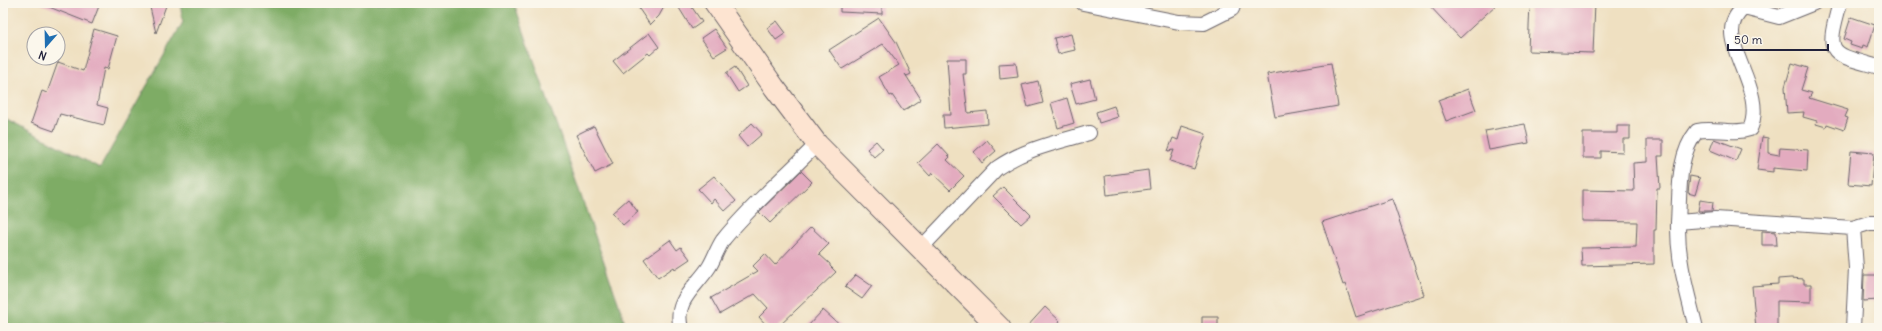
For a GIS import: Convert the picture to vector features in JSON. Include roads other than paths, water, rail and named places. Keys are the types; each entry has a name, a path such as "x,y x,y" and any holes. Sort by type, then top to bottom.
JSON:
{"street":[{"path":"715,3 774,87 818,144 1000,328"},
{"path":"1083,3 1179,22 1204,23 1232,9 1234,3"},
{"path":"1696,328 1684,286 1678,251 1680,178 1685,154 1690,140 1697,131 1706,129 1743,131 1750,129 1753,121 1755,108 1750,84 1732,43 1732,22 1737,13 1744,8 1779,17 1814,3"},
{"path":"1840,3 1832,34 1832,44 1835,51 1840,56 1879,68"},
{"path":"921,248 998,168 1009,160 1047,145 1088,133"},
{"path":"681,328 679,321 679,310 684,300 709,267 723,240 779,180 818,144"},
{"path":"1678,222 1715,219 1853,228 1869,223 1879,223"},
{"path":"1853,228 1856,268 1853,328"}]}
